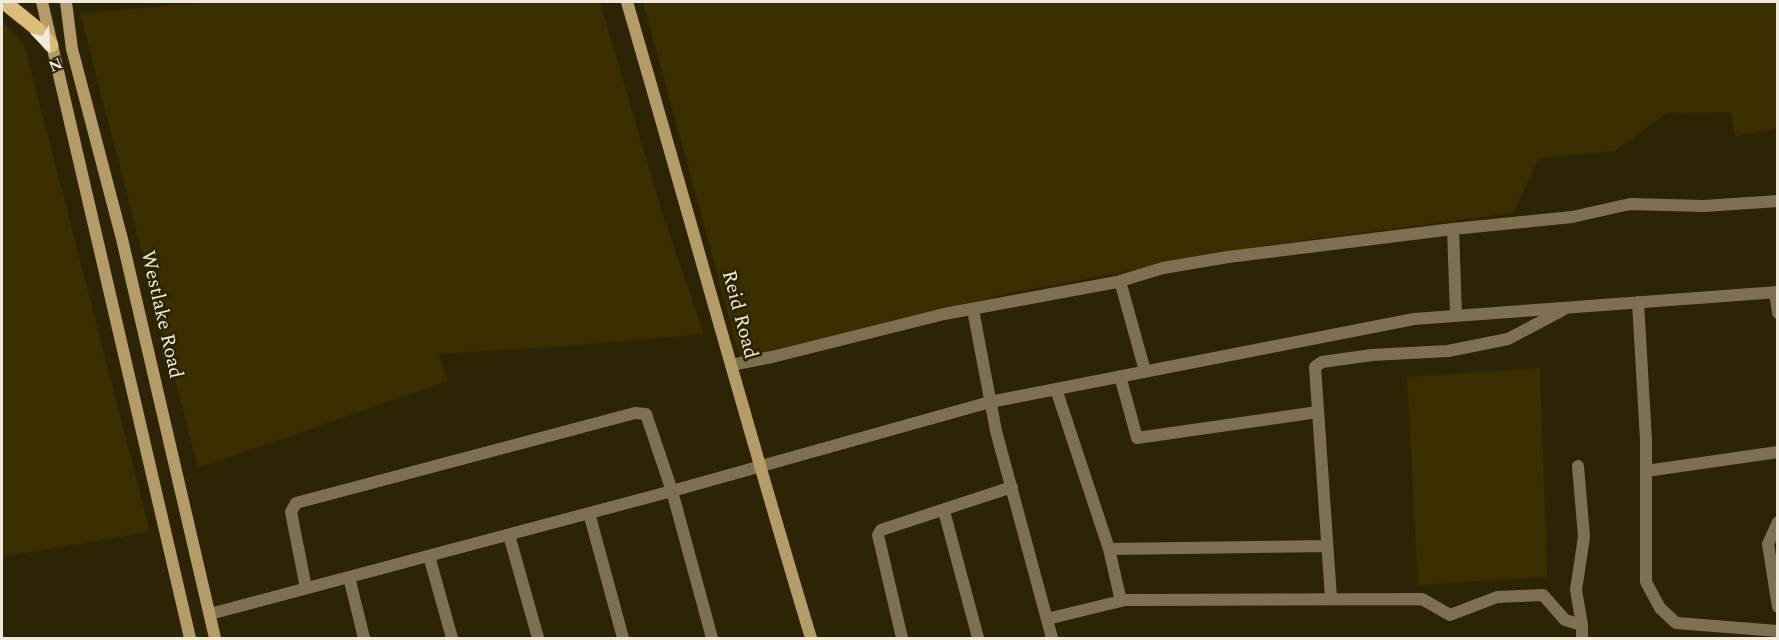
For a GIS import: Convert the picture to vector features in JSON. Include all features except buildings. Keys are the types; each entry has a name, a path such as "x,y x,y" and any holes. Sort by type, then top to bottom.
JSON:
{"main road":[{"path":"4,2 35,27 51,45"},
{"path":"42,2 190,639"},
{"name":"Westlake Road","path":"66,2 72,49 122,239 215,639"},
{"name":"Reid Road","path":"627,2 759,466 811,639"}],"street":[{"path":"730,365 772,357 944,314 1120,281 1163,268 1228,257 1453,229 1572,217 1630,204 1704,206 1778,201"},
{"path":"1453,229 1456,315"},
{"path":"1120,281 1145,371"},
{"path":"210,614 672,491 990,402 1414,319 1776,292 1778,313"},
{"path":"1638,302 1646,471 1646,582 1660,608 1676,623 1778,631"},
{"path":"1331,598 1315,367 1322,362 1372,355 1448,351 1508,339 1570,306"},
{"path":"974,315 990,402 1052,639"},
{"path":"1120,376 1137,438 1318,412"},
{"path":"1056,389 1109,549 1121,601"},
{"path":"306,588 291,512 296,503 635,413 646,414 672,491 712,639"},
{"path":"1646,471 1778,452"},
{"path":"1578,466 1584,537 1576,590 1582,639"},
{"path":"902,639 878,536 881,530 1012,488"},
{"path":"944,511 978,639"},
{"path":"588,513 624,639"},
{"path":"1778,522 1768,544 1778,607"},
{"path":"509,534 538,639"},
{"path":"1109,549 1327,546"},
{"path":"429,556 452,639"},
{"path":"1778,565 1775,566 1778,581"},
{"path":"349,577 364,639"},
{"path":"1047,620 1121,601 1331,598 1422,599 1450,615 1497,597 1543,595 1565,620 1582,625"}],"shaded area":[{"path":"212,2 600,2 662,212 704,334 438,354 448,381 198,468 80,13"},
{"path":"643,2 1777,2 1777,129 1735,136 1731,112 1667,113 1615,151 1539,158 1513,213 1261,246 1016,292 893,320 741,361"},
{"path":"2,20 25,47 150,532 2,557"},
{"path":"1540,368 1547,577 1418,585 1407,377"}]}
